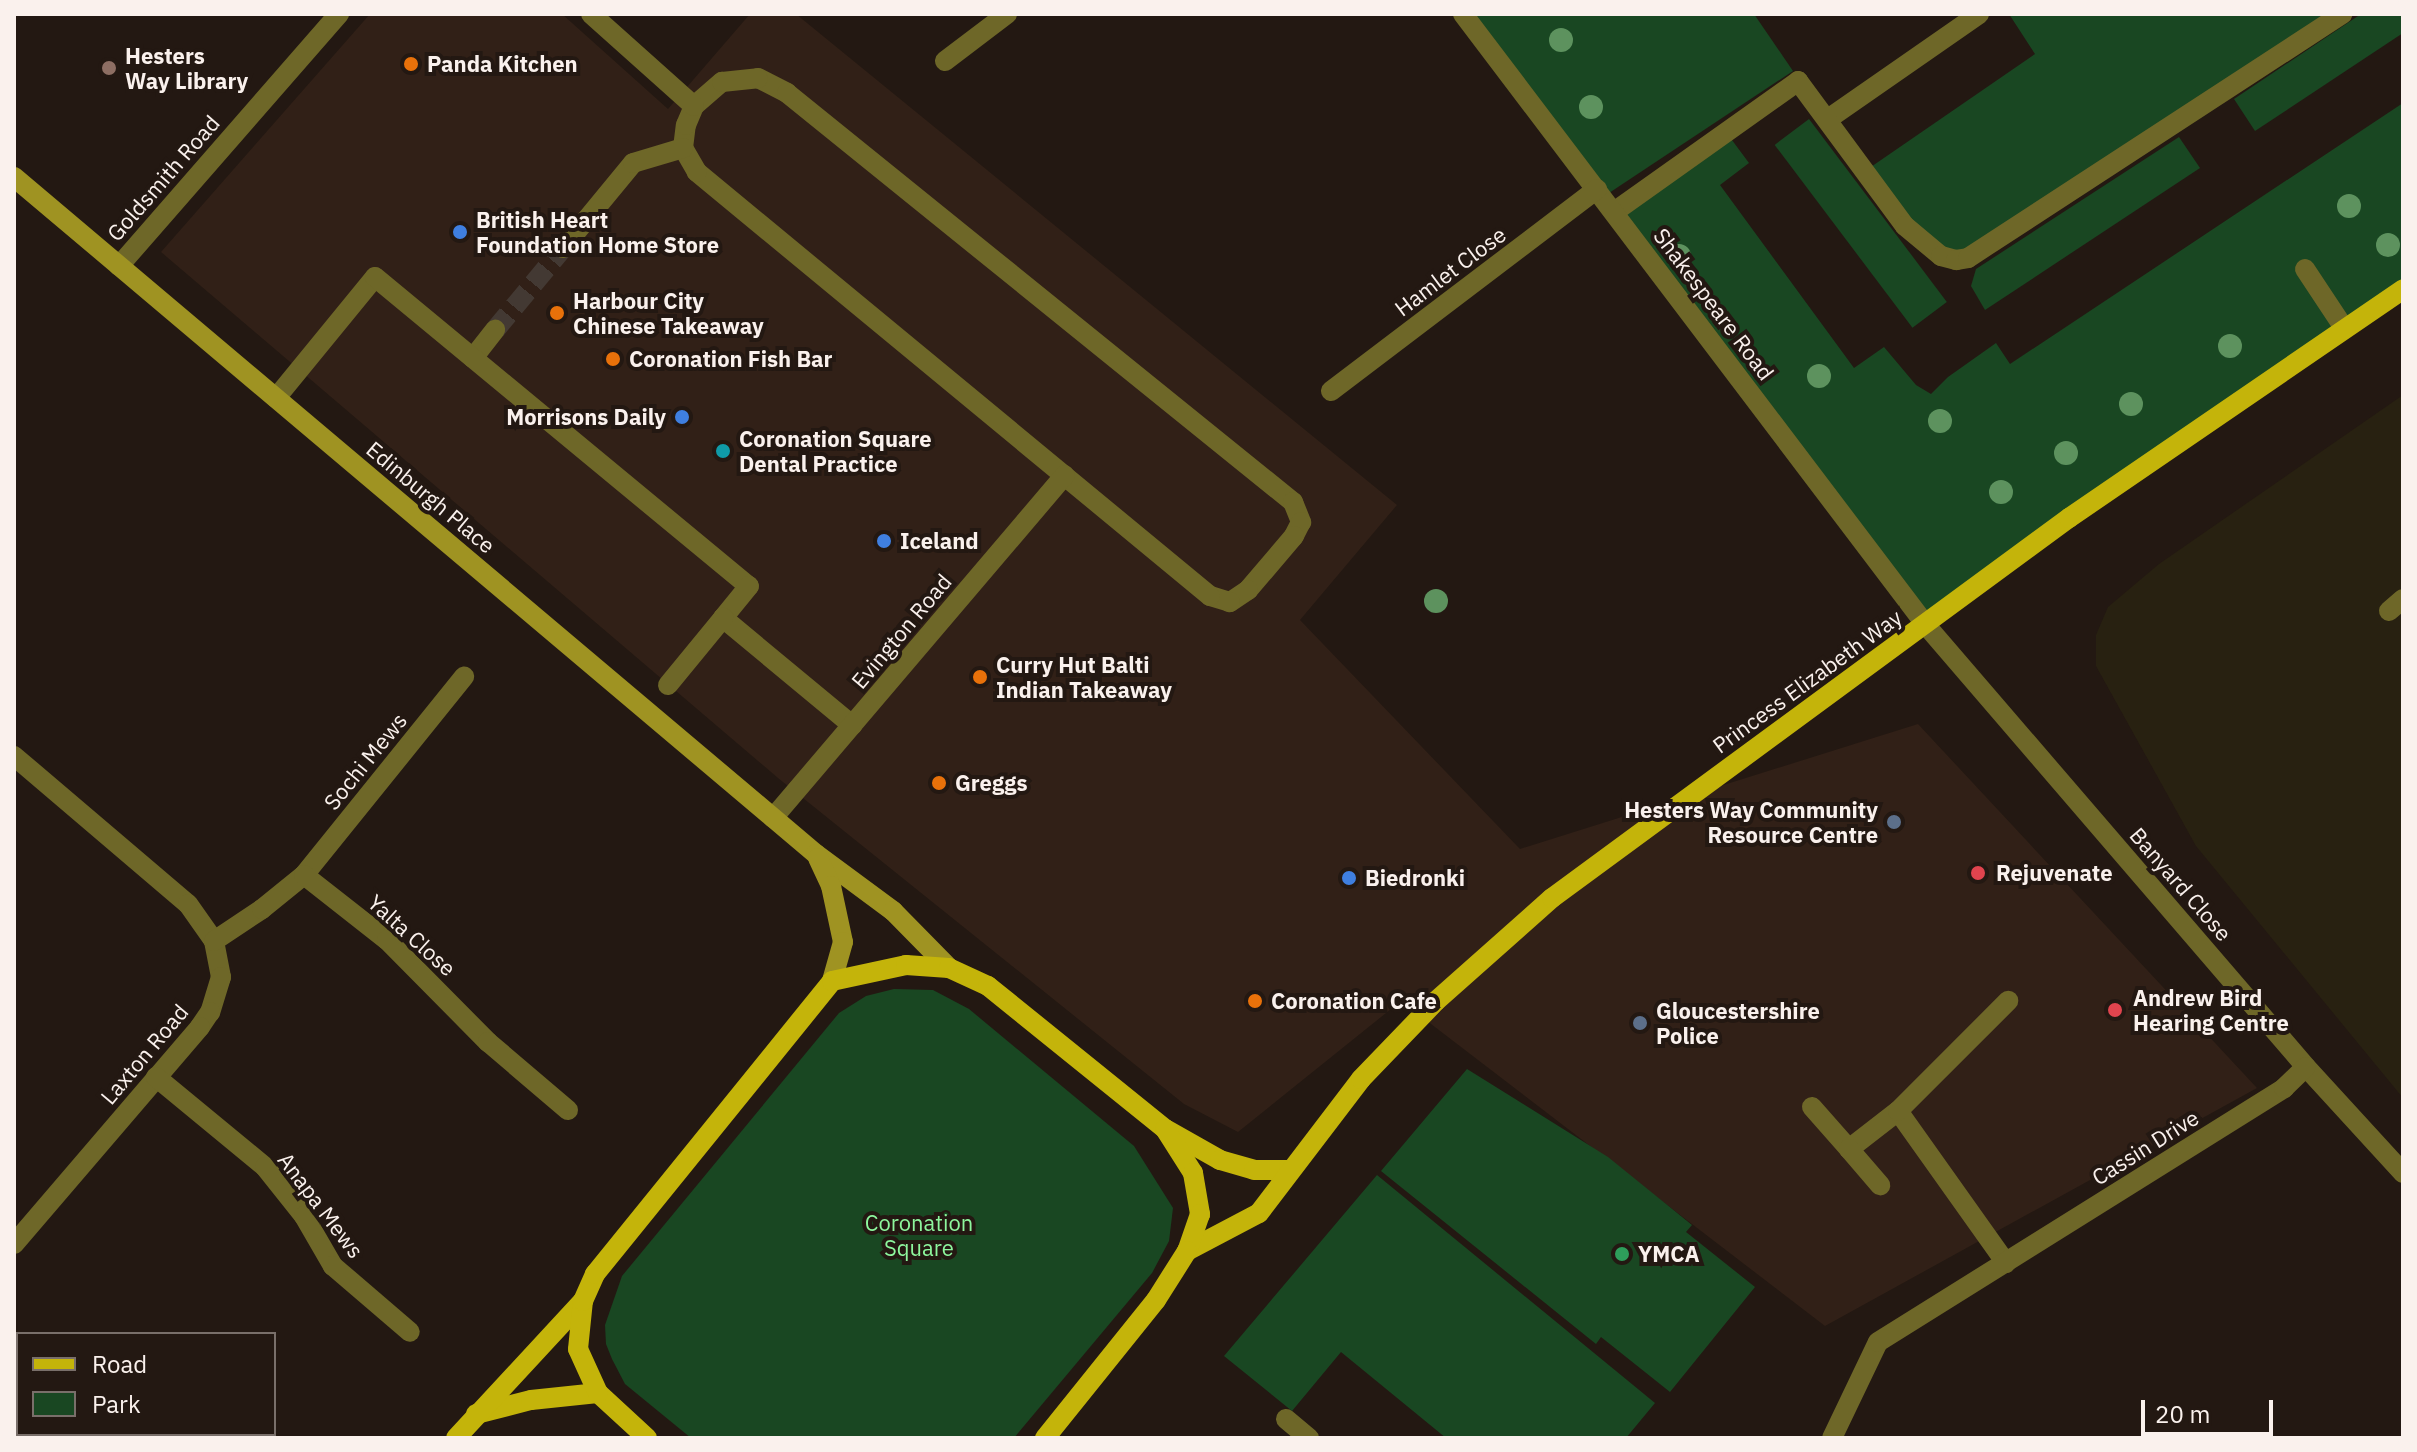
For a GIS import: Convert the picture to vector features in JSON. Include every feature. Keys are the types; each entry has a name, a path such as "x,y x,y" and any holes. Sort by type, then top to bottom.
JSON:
{"main road":[{"name":"Princess Elizabeth Way","path":"1187,1251 1259,1213 1361,1079 1436,1001 1552,898 2069,518 2403,289"},
{"path":"456,1438 583,1301 595,1274 832,981 906,965 949,968 988,986 1165,1129 1220,1160 1254,1170 1289,1170"},
{"path":"1045,1438 1156,1300 1187,1251 1200,1214 1193,1173 1165,1129"},
{"path":"583,1301 578,1349 598,1393 647,1438"},
{"path":"476,1414 531,1400 598,1393"}],"street":[{"name":"Goldsmith Road","path":"119,266 339,14"},
{"path":"591,14 694,106"},
{"path":"945,61 1007,14"},
{"name":"Shakespeare Road","path":"1463,14 1925,624"},
{"path":"1828,119 1979,14"},
{"path":"1614,212 1798,81 1905,226 1926,247 1956,260 1989,245 2342,14"},
{"path":"758,78 787,93 1293,502 1301,522 1294,536 1248,590 1230,602 1210,596 697,172 683,148 686,125 694,106 722,82 758,78"},
{"path":"563,248 633,163 683,148"},
{"name":"Edinburgh Place","path":"14,177 816,854 893,911 949,968"},
{"name":"Hamlet Close","path":"1331,391 1597,189"},
{"path":"2305,269 2344,328"},
{"path":"276,398 375,277 749,586 668,685"},
{"path":"473,358 495,330"},
{"name":"Evington Road","path":"773,818 1065,475"},
{"path":"723,618 852,725"},
{"name":"Banyard Close","path":"1925,624 2306,1067 2403,1173"},
{"name":"Sochi Mews","path":"304,875 464,677"},
{"name":"Laxton Road","path":"14,756 188,904 214,941 221,977 210,1012 14,1244"},
{"name":"Edinburgh Place","path":"816,854 831,886 843,942 832,981"},
{"path":"214,941 262,909 304,875"},
{"name":"Yalta Close","path":"304,875 387,940 488,1042 568,1110"},
{"path":"1849,1149 1898,1111 2008,1001"},
{"name":"Cassin Drive","path":"1832,1438 1878,1342 2284,1088 2306,1067"},
{"name":"Anapa Mews","path":"156,1077 265,1167 304,1216 333,1266 410,1332"},
{"path":"1812,1107 1880,1185"},
{"path":"1898,1111 2006,1263"},
{"path":"1286,1419 1309,1438"}],"shaded area":[{"path":"370,14 562,14 668,109 750,14 796,14 1397,505 1300,620 1520,849 1918,724 2257,1088 1825,1326 1401,1001 1238,1132 1184,1104 778,778 161,252"},
{"path":"2403,395 2403,1098 2196,846 2096,666 2096,635 2108,607 2159,564"}],"green space":[{"path":"1463,14 1754,14 1793,71 1603,197"},
{"path":"2009,14 2342,14 1989,245 1941,256 1865,171 2035,54"},
{"path":"2361,14 2403,14 2403,33 2255,131 2234,99"},
{"path":"2403,103 2403,289 1925,624 1614,212 1726,132 1749,163 1720,185 1854,368 1884,347 1916,385 1931,394 1948,377 1996,343 2010,364"},
{"path":"1809,119 1947,302 1912,328 1775,145"},
{"path":"2179,137 2200,168 1985,310 1971,286 1976,269"},
{"name":"Coronation Square","path":"894,989 933,990 969,1009 1134,1146 1173,1208 1169,1241 1152,1273 1014,1438 691,1438 625,1384 612,1359 606,1344 605,1325 622,1276 839,1013 866,996"},
{"path":"1467,1069 1608,1157 1692,1225 1686,1232 1755,1287 1670,1392 1601,1337 1596,1344 1381,1171"},
{"path":"1377,1175 1655,1403 1626,1438 1446,1438 1341,1352 1292,1411 1224,1356"}],"tunnel":[{"path":"495,330 563,248"}],"place":[{"name":"Panda Kitchen","path":"411,64"},
{"name":"Hesters Way Library","path":"109,68"},
{"name":"British Heart Foundation Home Store","path":"460,232"},
{"name":"Harbour City Chinese Takeaway","path":"557,313"},
{"name":"Coronation Fish Bar","path":"613,359"},
{"name":"Morrisons Daily","path":"682,417"},
{"name":"Coronation Square Dental Practice","path":"723,451"},
{"name":"Iceland","path":"884,541"},
{"name":"Curry Hut Balti Indian Takeaway","path":"980,677"},
{"name":"Greggs","path":"939,783"},
{"name":"Hesters Way Community Resource Centre","path":"1894,822"},
{"name":"Rejuvenate","path":"1978,873"},
{"name":"Biedronki","path":"1349,878"},
{"name":"Coronation Cafe","path":"1255,1001"},
{"name":"Andrew Bird Hearing Centre","path":"2115,1010"},
{"name":"Gloucestershire Police","path":"1640,1023"},
{"name":"YMCA","path":"1622,1254"}]}
